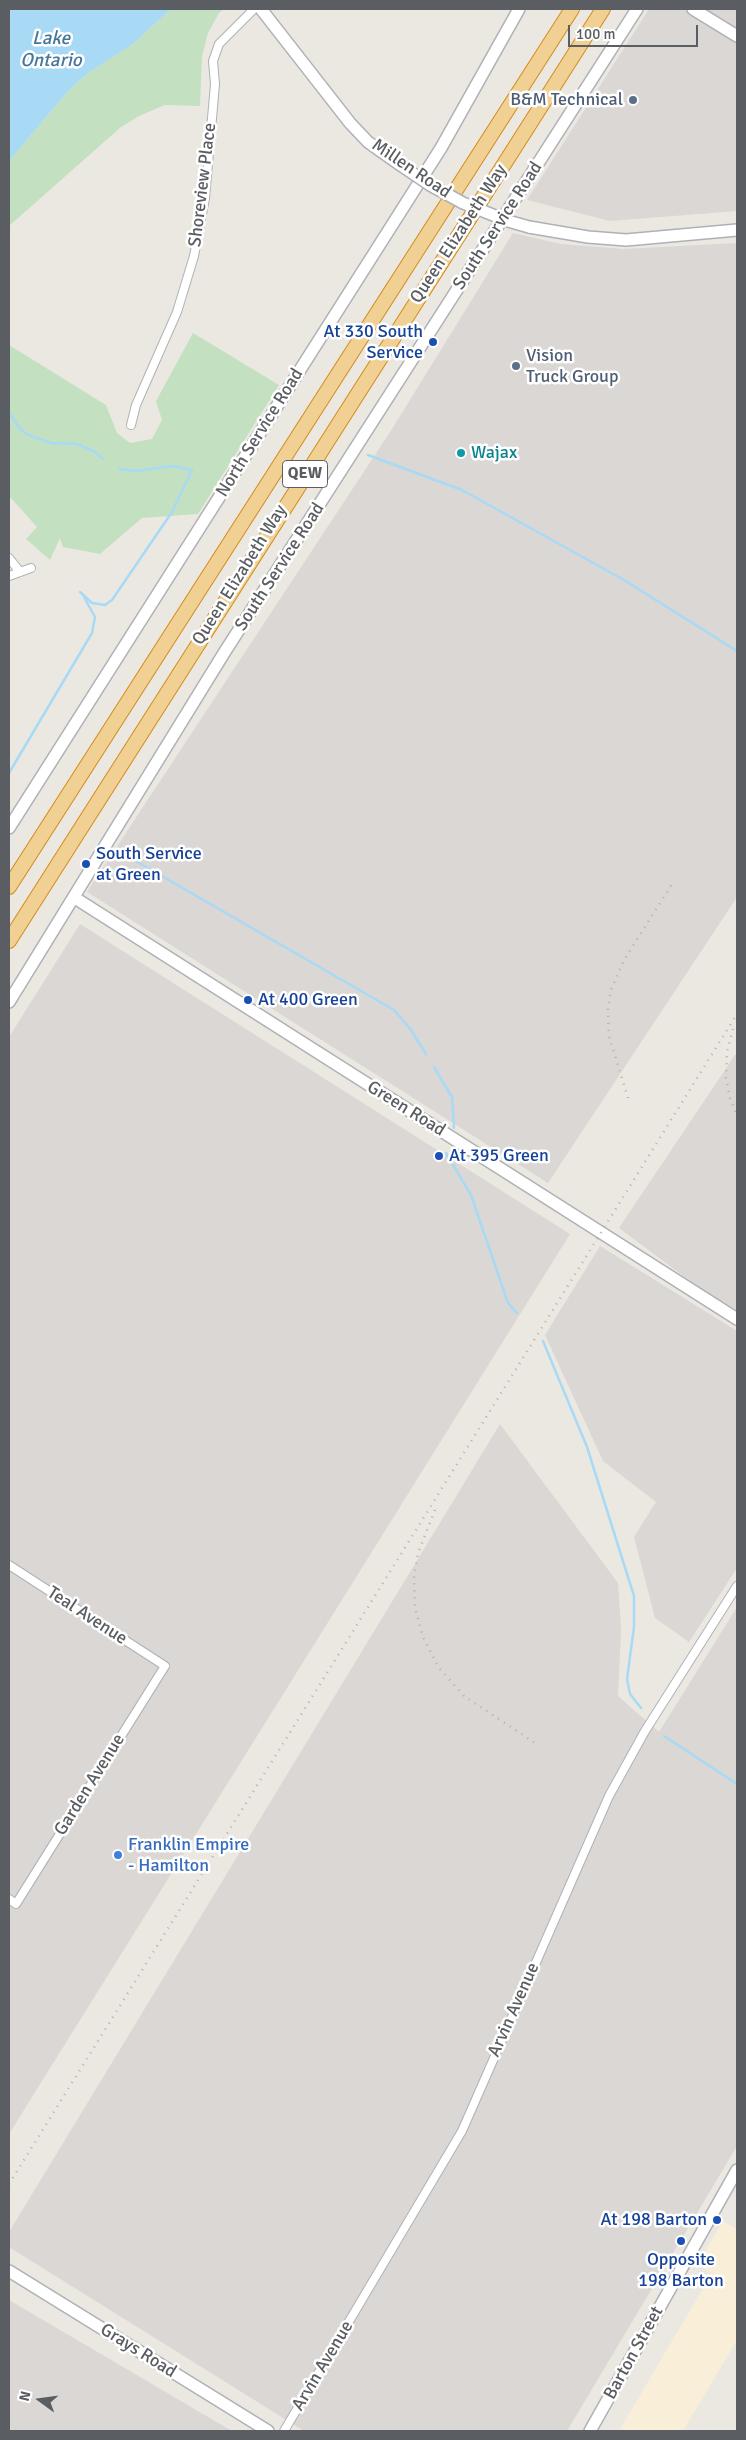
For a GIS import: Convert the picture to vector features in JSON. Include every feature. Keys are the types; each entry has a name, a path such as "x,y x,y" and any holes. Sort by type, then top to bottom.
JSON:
{"highway":[{"name":"Queen Elizabeth Way","path":"9,887 572,9"},
{"name":"Queen Elizabeth Way","path":"9,941 603,9"}],"street":[{"name":"Shoreview Place","path":"131,425 136,406 177,312 194,256 205,198 215,84 213,61 219,44 254,9"},
{"name":"Millen Road","path":"261,9 350,123 368,142 430,185 463,203 508,221 529,227 588,237 626,240 737,230"},
{"name":"North Service Road","path":"9,828 441,148 519,9"},
{"name":"South Service Road","path":"9,1002 230,645 637,9"},
{"path":"693,9 737,36"},
{"path":"9,558 20,572"},
{"path":"9,576 31,568"},
{"name":"Green Road","path":"75,898 737,1319"},
{"name":"Teal Avenue","path":"9,1565 165,1666"},
{"name":"Arvin Avenue","path":"284,2431 462,2131 609,1796 645,1731 737,1586"},
{"name":"Garden Avenue","path":"12,1902 165,1666"},
{"name":"Barton Street","path":"590,2431 737,2170"},
{"name":"Grays Road","path":"9,2271 268,2431"}],"shaded area":[{"path":"649,9 737,9 737,211 610,221 527,200"},
{"path":"513,233 561,244 623,249 737,243 737,897 548,1183 87,892 392,429"},
{"path":"80,924 570,1234 9,2134 9,1037"},
{"path":"737,1052 737,1310 698,1287 619,1228"},
{"path":"600,1246 737,1331 737,1568 689,1642 655,1618 634,1537 656,1502 603,1461 545,1335"},
{"path":"500,1424 618,1583 621,1630 618,1696 659,1732 737,1607 737,2146 567,2431 304,2431 9,2247 9,2232"},
{"path":"723,2221 737,2229 737,2340 683,2431 619,2431 712,2273 698,2264"},
{"path":"9,2300 232,2431 9,2431"}],"green space":[{"path":"171,9 224,9 219,13 208,33 202,56 200,106 165,105 139,116 121,127 9,226 9,161 70,89 88,73 133,44"},
{"path":"193,333 279,385 198,514 142,518 100,554 63,547 60,538 50,560 26,539 37,527 9,496 9,345 106,405 117,433 130,443 152,439 162,420 156,401"}],"water":[{"name":"Lake Ontario","path":"9,9 171,9 133,44 88,73 70,89 9,161"}],"waterway":[{"path":"9,412 19,428 28,435 51,443 77,444 95,452 103,459"},
{"path":"368,455 462,490 624,580 737,651"},
{"path":"80,592 92,603 105,605 112,600 172,512 192,470 173,466 136,471 119,469"},
{"path":"9,773 92,633 95,617 84,597"},
{"path":"134,860 394,1010 411,1030 426,1054"},
{"path":"434,1067 452,1097 454,1128"},
{"path":"446,1153 471,1195 508,1303 517,1313"},
{"path":"543,1341 587,1447 634,1596 634,1627 627,1679 630,1694 641,1708"},
{"path":"664,1736 737,1784"}],"railway":[{"path":"628,1098 609,1036 608,1009 611,990 624,960 674,881"},
{"path":"9,2184 737,1014"},
{"path":"733,1029 727,1052 726,1078 730,1098 737,1115"},
{"path":"435,1510 418,1553 414,1576 415,1608 423,1637 439,1668 464,1696 535,1743"}],"place":[{"name":"B&M Technical","path":"633,100"},
{"name":"At 330 South Service","path":"433,342"},
{"name":"Vision Truck Group","path":"516,366"},
{"name":"Wajax","path":"461,453"},
{"name":"South Service at Green","path":"86,864"},
{"name":"At 400 Green","path":"248,1000"},
{"name":"At 395 Green","path":"439,1156"},
{"name":"Franklin Empire - Hamilton","path":"118,1855"},
{"name":"At 198 Barton","path":"717,2220"},
{"name":"Opposite 198 Barton","path":"681,2241"}]}
